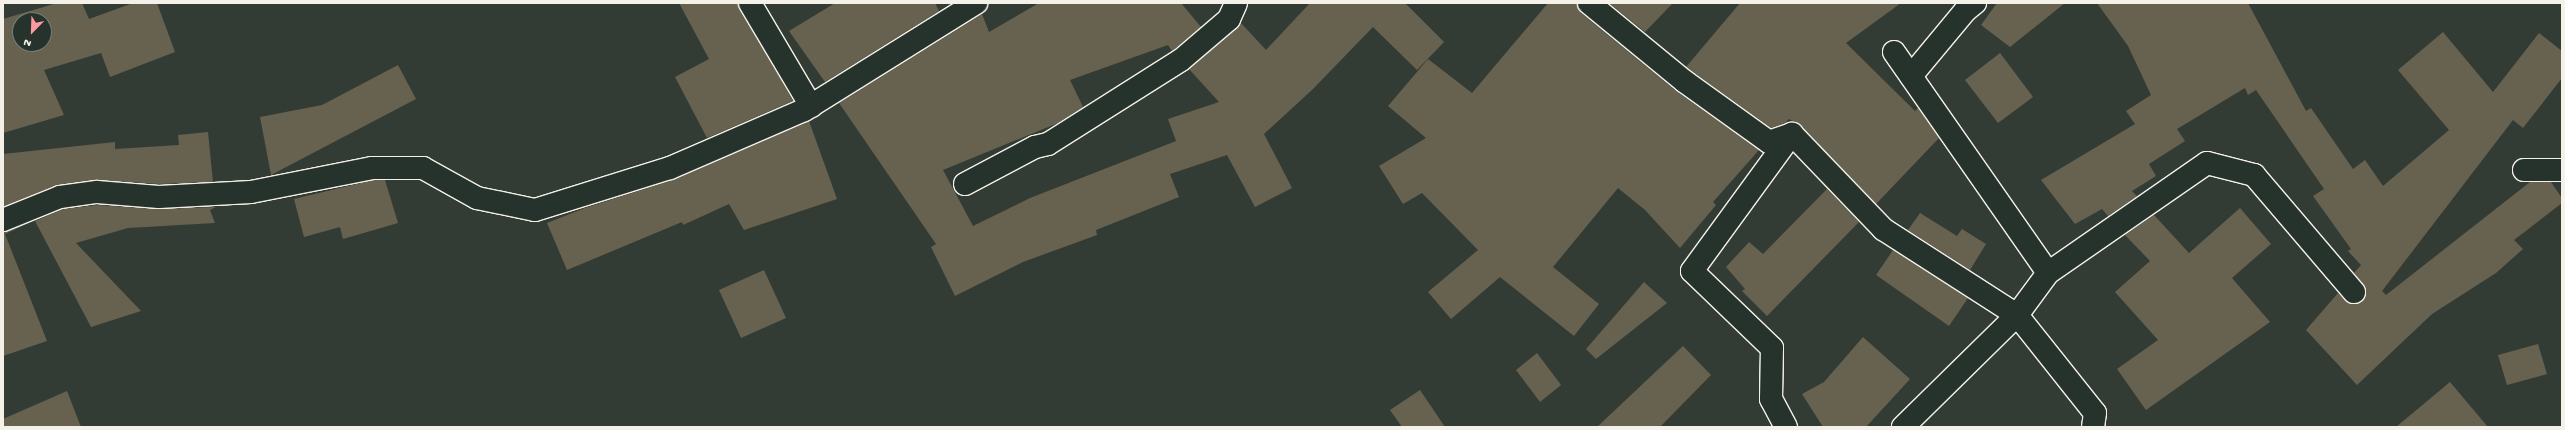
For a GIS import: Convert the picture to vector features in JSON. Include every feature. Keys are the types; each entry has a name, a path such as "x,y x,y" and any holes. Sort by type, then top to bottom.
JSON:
{"street":[{"path":"3,220 60,197 97,192 159,197 251,192 372,168 423,168 477,198 535,210 670,168 811,106 976,3"},
{"path":"965,184 1035,147 1048,144 1182,60 1229,19 1236,3"},
{"path":"1589,3 1684,81 1769,142 1792,134"},
{"path":"1911,76 1965,12 1975,3"},
{"path":"755,5 811,106"},
{"path":"1894,52 2048,273"},
{"path":"1792,134 1883,229 2017,316 2095,413 2093,427"},
{"path":"1786,427 1771,399 1772,348 1692,271 1792,134"},
{"path":"1903,427 2017,316 2048,273 2207,163 2254,175 2354,292"},
{"path":"2524,170 2562,170"}],"building":[{"path":"57,3 82,3 89,19 133,3 157,3 175,52 110,77 101,53 44,70 64,115 3,133 3,19 12,16 12,52 52,52 52,12 27,12"},
{"path":"679,3 738,3 793,101 707,138 675,77 709,59"},
{"path":"835,3 935,3 939,11 825,82 789,31"},
{"path":"1039,3 1181,3 1201,27 1172,51 1168,45 1070,80 1083,107 1058,123 943,170 973,226 1030,198 1176,141 1168,119 1219,102 1189,69 1241,23 1266,50 1310,3 1405,3 1444,42 1417,70 1373,27 1312,90 1264,134 1292,188 1255,207 1227,155 1170,174 1179,197 1096,230 1097,235 1023,262 955,296 931,247 936,244 839,103 982,14 989,32"},
{"path":"1548,3 1577,3 1581,13 1676,91 1759,150 1713,202 1716,205 1680,248 1645,210 1618,188 1553,267 1599,304 1574,336 1500,277 1451,319 1428,292 1478,250 1422,193 1403,204 1379,166 1426,138 1388,106 1428,59 1472,93"},
{"path":"1609,3 1673,3 1645,32"},
{"path":"1740,3 1901,3 1846,43 1915,111 1918,108 1939,138 1876,204 1799,124 1789,119 1785,123 1771,128 1686,67"},
{"path":"1997,3 2065,3 2010,47 1981,25"},
{"path":"2097,3 2248,3 2306,111 2311,108 2353,169 2365,160 2383,186 2449,130 2398,70 2443,32 2493,92 2539,33 2562,51 2562,78 2523,128 2513,120 2382,291 2386,295 2530,182 2551,182 2562,198 2562,203 2514,240 2523,249 2496,273 2432,314 2357,385 2306,330 2338,293 2350,304 2362,301 2366,289 2354,273 2361,265 2348,251 2351,249 2313,196 2324,189 2256,90 2248,95 2245,88 2177,129 2185,141 2149,164 2156,176 2132,191 2137,196 2108,216 2102,209 2075,224 2041,180 2135,124 2126,111 2151,95 2128,46"},
{"path":"2000,53 2033,97 1998,123 1965,80"},
{"path":"398,65 416,99 271,175 260,117 322,105"},
{"path":"809,121 837,199 744,230 729,204 683,225 682,222 567,270 547,223 585,208 675,179"},
{"path":"208,132 213,182 159,184 95,180 56,185 3,207 3,154 115,142 115,149 179,145 178,135"},
{"path":"373,180 385,180 398,223 343,239 340,227 304,237 294,199"},
{"path":"1827,189 1859,222 1767,316 1742,291 1745,289 1726,267 1749,242 1763,254"},
{"path":"97,205 158,209 216,207 210,210 215,223 128,228 76,243 141,311 91,327 35,221 63,209"},
{"path":"2240,208 2271,244 2232,278 2270,322 2146,410 2117,369 2158,340 2115,292 2150,261 2125,235 2154,215 2189,253"},
{"path":"1920,213 1957,236 1962,229 1986,244 1970,270 1908,230"},
{"path":"31,222 5,234 47,341 3,356 3,232"},
{"path":"1893,250 1968,298 1949,326 1876,275"},
{"path":"764,270 786,318 741,338 719,290"},
{"path":"1644,282 1667,303 1596,359 1586,349"},
{"path":"1863,337 1910,379 1866,427 1823,427 1802,394 1824,382"},
{"path":"2538,344 2547,374 2507,385 2498,355"},
{"path":"1683,346 1711,375 1660,427 1597,427"},
{"path":"1537,353 1561,385 1540,402 1516,370"},
{"path":"2450,382 2488,427 2396,427"},
{"path":"1420,390 1445,427 1402,427 1390,410"},
{"path":"67,391 81,427 3,427 3,419"}]}
